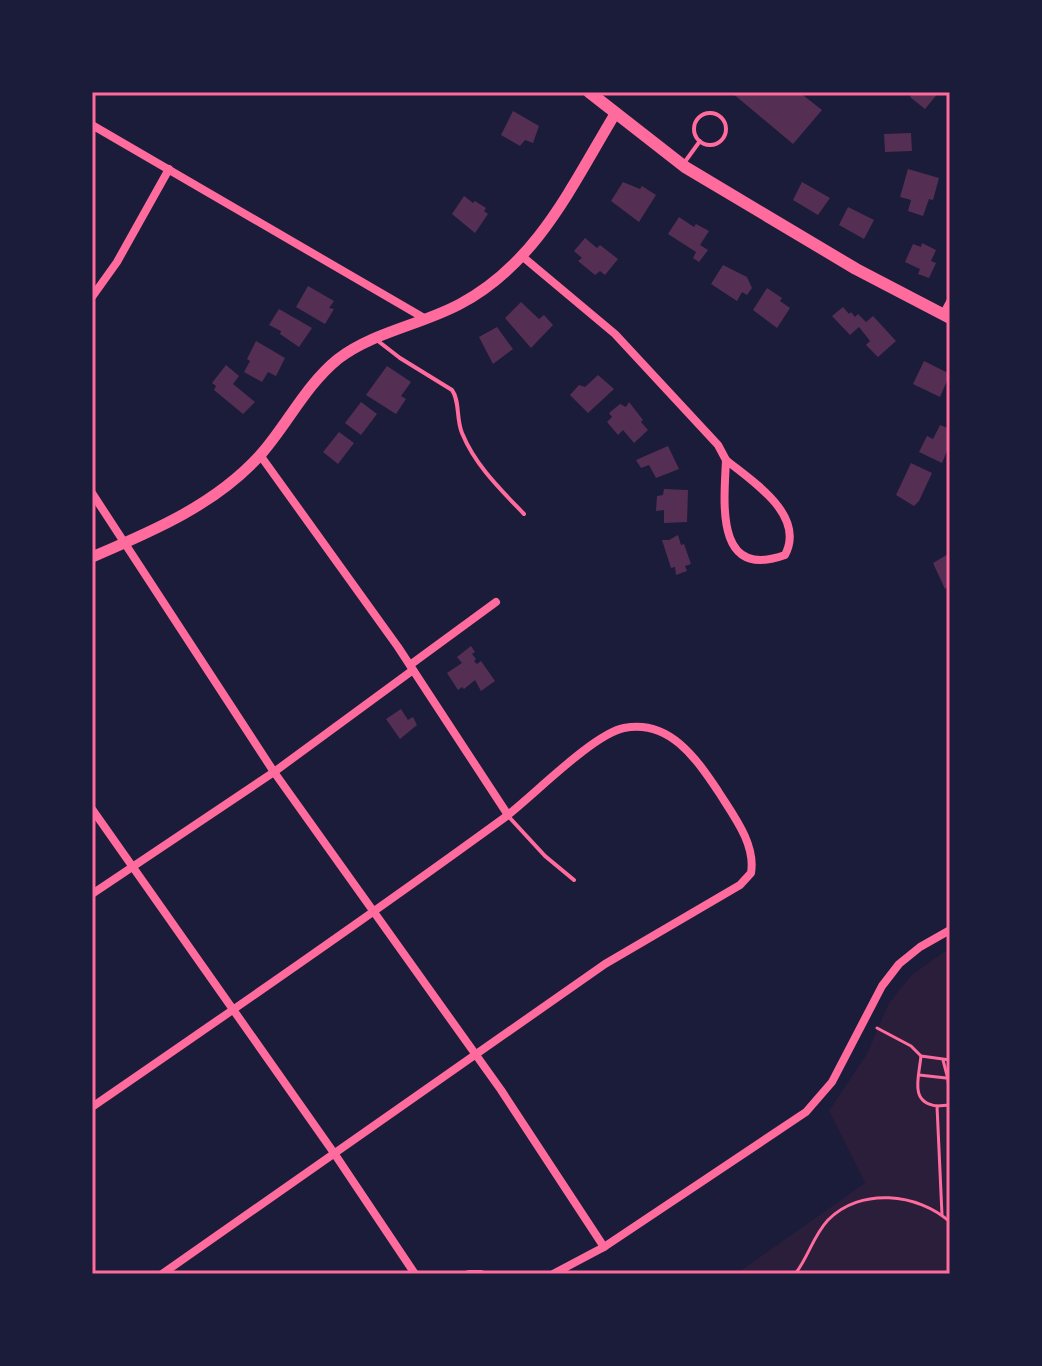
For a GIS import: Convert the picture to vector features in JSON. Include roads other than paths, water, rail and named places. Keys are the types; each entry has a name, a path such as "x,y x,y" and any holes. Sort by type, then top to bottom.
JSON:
{"main road":[{"path":"589,92 682,164 856,269 947,316"}],"street":[{"path":"92,557 158,528 232,482 260,455 326,370 342,356 458,305 498,280 542,235 615,114"},
{"path":"92,125 424,318"},
{"path":"92,297 117,262 169,169"},
{"path":"523,257 615,334 718,445 726,460 763,489 780,508 791,531 790,546 785,555 772,560 749,558 743,556 730,541 724,504 726,460"},
{"path":"947,316 950,302"},
{"path":"260,455 412,667 508,815"},
{"path":"92,493 274,772 476,1055 604,1247"},
{"path":"92,894 274,772 496,602"},
{"path":"92,1107 373,912 508,815 604,738 623,728 651,727 682,745 702,767 732,812 752,852 751,873 740,885 605,964 162,1274"},
{"path":"92,809 334,1153 415,1274"},
{"path":"553,1274 604,1247 806,1112 832,1082 882,986 899,964 920,947 950,930"},
{"path":"469,1274 481,1274"}],"lane":[{"path":"714,114 722,119 725,134 719,142 709,145 700,141 694,127 699,118 714,114"},
{"path":"682,164 700,141"},
{"path":"376,339 452,390 463,436 489,477 524,514"},
{"path":"508,815 545,856 574,880"}]}
